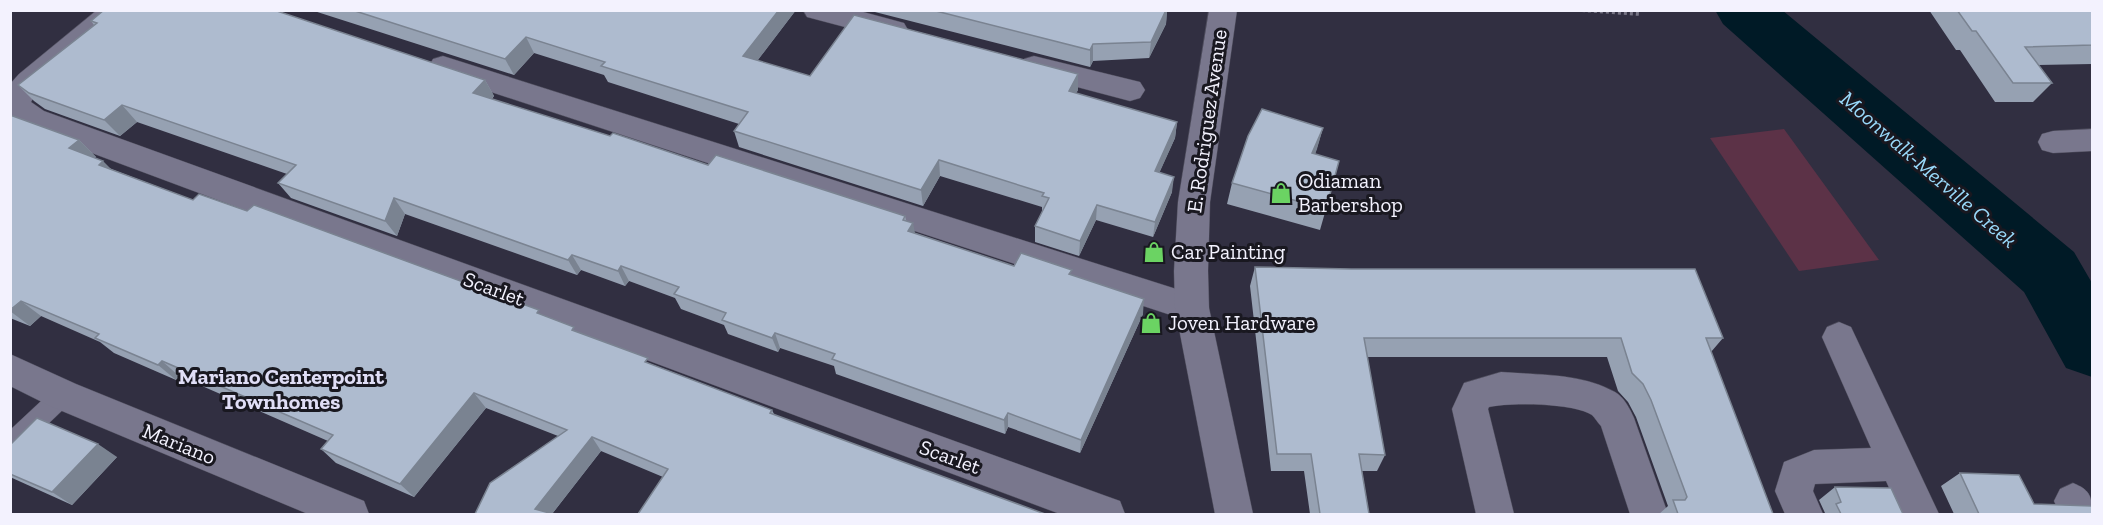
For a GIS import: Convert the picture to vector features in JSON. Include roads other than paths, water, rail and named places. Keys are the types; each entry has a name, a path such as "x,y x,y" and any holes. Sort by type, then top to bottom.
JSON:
{"street":[{"name":"Scarlet","path":"116,10 29,81 16,103 21,111 44,123 1106,514"},
{"path":"817,10 917,36"},
{"name":"E. Rodriguez Avenue","path":"1223,10 1194,202 1191,239 1192,308 1234,514"},
{"path":"418,58 1192,308"},
{"path":"1007,59 1130,90"},
{"path":"2053,142 2092,141"},
{"path":"1839,337 1920,514"},
{"name":"Mariano","path":"10,369 63,395 350,514"},
{"path":"1495,514 1470,409 1477,394 1501,388 1574,393 1604,404 1616,418 1649,514"},
{"path":"1804,514 1794,491 1797,474 1814,467 1896,464"}],"lane":[{"path":"10,446 63,395"}],"waterway":[{"name":"Moonwalk-Merville Creek","path":"1744,10 2049,272 2092,346"}],"place":[{"name":"Odiaman Barbershop","path":"1281,193"},
{"name":"Car Painting","path":"1154,252"},
{"name":"Joven Hardware","path":"1151,323"}],"district":[{"name":"Mariano Centerpoint Townhomes","path":"281,388"}]}
